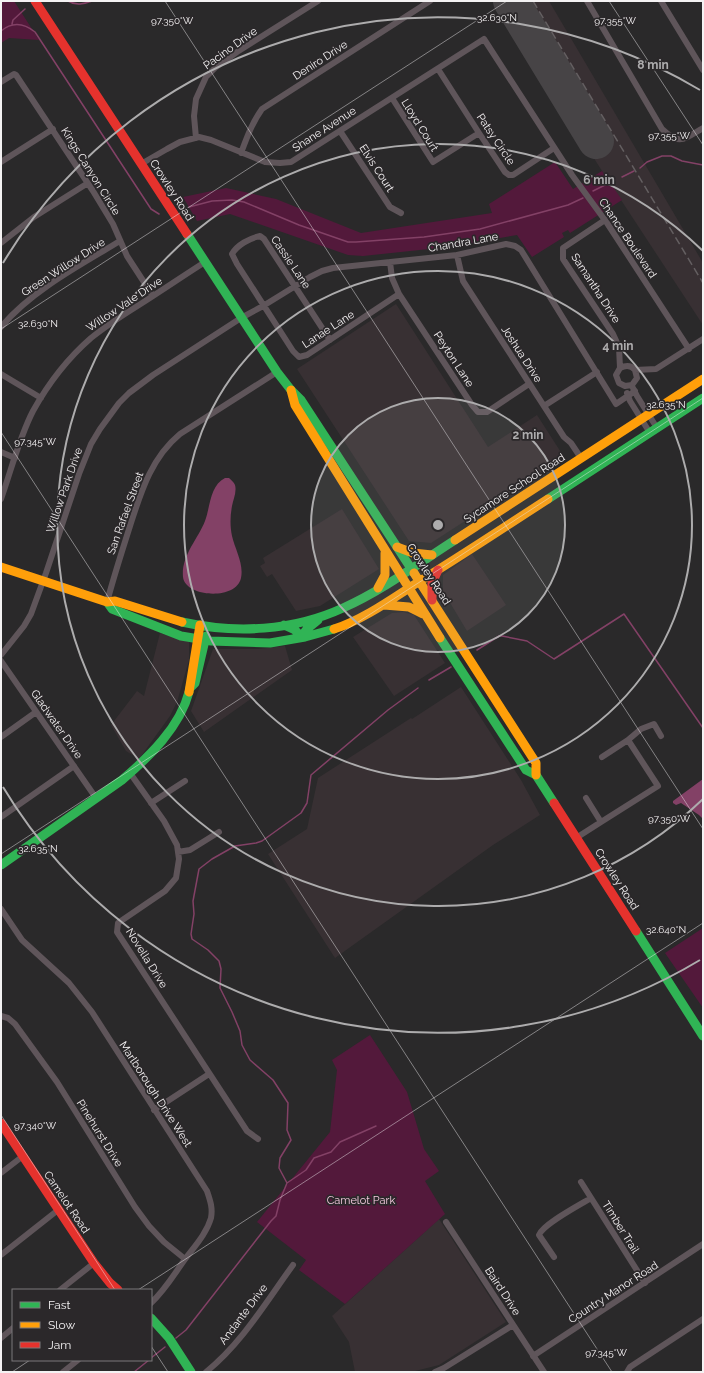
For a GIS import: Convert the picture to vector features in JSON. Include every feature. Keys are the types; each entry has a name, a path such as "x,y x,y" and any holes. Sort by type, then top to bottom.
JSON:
{"main road":[{"name":"Crowley Road","path":"35,1 276,372 301,400 420,582 536,763 536,776"},
{"name":"Sycamore School Road","path":"106,602 115,601 188,623 219,628 246,629 284,625 303,622 324,616 347,607 400,576 703,379"},
{"name":"Crowley Road","path":"291,390 295,404 303,418 408,589 526,770 536,776 703,1036"},
{"path":"1,567 106,602 112,609 164,630 201,640 247,644 270,643 326,632 343,626 420,582 703,398"},
{"path":"303,418 312,425 333,456 341,461"},
{"path":"515,502 524,515"},
{"path":"397,547 413,553 432,555"},
{"path":"376,591 385,575 385,552"},
{"path":"432,601 432,583 439,570"},
{"path":"382,605 409,607 426,616"},
{"path":"301,637 307,629 324,616"},
{"path":"284,625 295,630 301,637"},
{"path":"1,865 130,773 154,749 181,711 190,688 190,680 204,626"},
{"name":"Camelot Road","path":"1,1123 94,1263 117,1289"},
{"path":"152,1319 169,1338 191,1372"}],"street":[{"name":"Pacino Drive","path":"196,138 194,116 196,99 206,77 216,67 237,52 318,1"},
{"name":"Deniro Drive","path":"241,153 253,121 262,109 430,1"},
{"path":"588,1 662,129 677,140 684,139 703,128"},
{"path":"661,1 703,70"},
{"name":"Shane Avenue","path":"141,164 167,148 180,142 196,138 211,140 266,162 291,162 484,39"},
{"name":"Chance Boulevard","path":"484,39 572,175 605,220 688,349"},
{"name":"Patsy Circle","path":"438,69 505,172 509,175 513,175 554,148"},
{"name":"Kings Canyon Circle","path":"1,82 14,74 16,75 88,183 113,224 127,256 153,296"},
{"name":"Lloyd Court","path":"392,98 432,162 479,133"},
{"path":"1,162 53,129"},
{"name":"Elvis Court","path":"340,131 390,207 401,213"},
{"path":"1,243 34,217 88,183"},
{"name":"Samantha Drive","path":"605,220 563,248 562,259 613,334 619,347 620,368 617,379 654,430"},
{"name":"Cassie Lane","path":"264,306 232,254 244,243 260,236 264,239 330,340"},
{"name":"Green Willow Drive","path":"1,327 19,308 41,290 120,242"},
{"name":"Chandra Lane","path":"241,318 322,271 332,268 457,254 506,244 521,250 616,404 628,396 633,388"},
{"name":"Joshua Drive","path":"457,254 463,282 564,437 571,443 582,458"},
{"name":"Willow Vale Drive","path":"1,500 32,413 61,369 91,338 117,319 205,262"},
{"name":"Peyton Lane","path":"390,262 392,278 399,294 478,412 487,412 530,384"},
{"name":"Lanae Lane","path":"264,306 293,351 299,357 303,357 399,294"},
{"name":"Willow Park Drive","path":"1,655 24,626 31,614 44,581 79,474 91,444 108,417 129,393 153,375 241,318"},
{"path":"635,370 656,369 703,340"},
{"path":"620,368 630,366 635,370 637,378 633,388 622,385"},
{"name":"San Rafael Street","path":"106,602 142,491 153,465 159,456 172,441 185,430 276,372"},
{"path":"544,406 597,372"},
{"path":"1,374 41,398"},
{"name":"Samantha Drive","path":"633,388 645,417"},
{"path":"1,452 15,458"},
{"name":"Gladwater Drive","path":"1,661 96,798"},
{"path":"1,737 36,712"},
{"path":"602,757 628,740 641,729 654,724 661,736"},
{"path":"576,838 658,786 628,740"},
{"path":"1,817 74,766"},
{"name":"Novella Drive","path":"130,773 164,821 177,845 179,859 176,878 165,891 118,923 117,932 247,1131 258,1139"},
{"path":"151,803 185,781"},
{"path":"586,798 601,822"},
{"path":"178,852 190,850 219,832"},
{"name":"Marlborough Drive West","path":"1,910 28,946 75,989 92,1012 207,1191 211,1205 211,1218 204,1234 163,1290 152,1302"},
{"name":"Pinehurst Drive","path":"1,1016 8,1018 15,1024 57,1082 100,1153 149,1226 168,1246 185,1259"},
{"path":"154,1110 209,1074"},
{"path":"1,1173 23,1156"},
{"name":"Timber Trail","path":"581,1182 645,1282"},
{"path":"554,1257 539,1233 548,1225 591,1198"},
{"path":"1,1255 58,1210"},
{"name":"Baird Drive","path":"446,1222 544,1372"},
{"name":"Country Manor Road","path":"533,1356 703,1244"},
{"path":"61,1289 94,1263"},
{"name":"Andante Drive","path":"206,1372 218,1362 239,1339 293,1265"},
{"path":"626,1372 630,1367 703,1319"},
{"path":"435,1372 514,1325"},
{"path":"1,1338 12,1329"},
{"path":"63,1372 77,1361"}],"shaded area":[{"path":"495,1 549,1 703,263 703,325 602,171"},
{"path":"396,304 488,447 537,415 564,457 431,543 409,541 297,369"},
{"path":"225,478 229,478 235,484 235,493 231,510 231,525 232,536 242,573 237,585 230,590 211,594 192,589 186,584 183,577 183,569 187,555 205,521 213,491 220,481"},
{"path":"342,509 379,569 320,606 296,611 272,574 267,577 260,566 265,563 263,558"},
{"path":"472,554 506,605 467,631 443,591 443,575"},
{"path":"403,612 414,615 445,663 394,696 353,637 392,613"},
{"path":"160,633 189,642 189,660 177,702 170,716 139,759 126,751 111,725 137,691 144,696"},
{"path":"285,646 292,670 204,732 191,711 213,649 258,649"},
{"path":"461,687 521,780 540,815 493,845 335,958 268,854 307,829 318,778"},
{"path":"703,779 703,819 681,803 676,805 673,801"},
{"path":"439,1219 506,1322 439,1365 415,1371 355,1372 349,1342 332,1316"}],"green space":[{"path":"1,1 14,1 39,40 9,38 1,43"},
{"path":"555,162 573,189 602,171 622,200 570,233 568,230 562,233 564,237 532,257 517,235 448,247 363,256 348,255 230,214 197,221 183,197 226,188 276,199 361,233 492,213 489,204"},
{"path":"703,928 703,1008 665,953"},
{"name":"Camelot Park","path":"370,1035 407,1092 424,1149 439,1171 425,1181 445,1214 345,1304 299,1270 306,1260 257,1222 330,1132 337,1070 332,1060"}],"waterway":[{"path":"68,1 74,4 92,1"},
{"path":"12,24 13,20 25,9"},
{"path":"1,31 10,26 19,25 27,27 35,32 151,209 159,214"},
{"path":"640,168 647,162 662,156 671,156 682,161 703,165"},
{"path":"622,177 634,171"},
{"path":"593,191 615,180"},
{"path":"189,207 212,201 232,200 244,202 299,225 348,242 356,242 424,237 480,229 568,205 583,198"},
{"path":"477,650 499,636 502,636 527,641 554,659 624,614 703,728"},
{"path":"429,680 451,667"},
{"path":"176,1338 186,1330 276,1216 280,1200 287,1183 279,1168 280,1158 291,1140 287,1130 288,1103 273,1080 250,1060 242,1045 240,1031 220,988 221,969 219,961 208,950 192,939 191,934 194,914 193,901 199,869 212,859 235,846 262,841 301,813 307,803 311,775 388,710 418,688"},
{"path":"287,1183 306,1170 314,1158 331,1152 340,1142 376,1126"},
{"path":"152,1357 165,1347"},
{"path":"134,1372 148,1361"}],"runway":[{"path":"511,1 596,141"}],"railway":[{"path":"533,1 703,283"}],"traffic: fast":[{"path":"187,234 277,372 301,400 414,573"},
{"path":"548,499 703,398"},
{"path":"182,622 202,626 243,629 284,626 324,616 372,593 455,540"},
{"path":"107,602 112,609 181,636 211,641 270,643 305,637 334,629"},
{"path":"284,625 295,630 301,637 307,629 318,620"},
{"path":"190,688 195,683 206,636"},
{"path":"440,638 526,770 536,775 554,803"},
{"path":"1,865 122,780 143,761 171,729 185,705 189,692"},
{"path":"636,931 703,1036"},
{"path":"152,1319 169,1338 191,1372"}],"traffic: slow":[{"path":"455,540 703,379"},
{"path":"291,390 295,405 440,638"},
{"path":"334,629 354,621 384,604 548,499"},
{"path":"397,547 413,553 432,555"},
{"path":"378,588 385,575 385,553"},
{"path":"1,567 107,602 115,601 182,622"},
{"path":"414,573 536,763 536,775"},
{"path":"384,605 409,607 423,614"},
{"path":"189,692 200,625"}],"traffic: jam":[{"path":"35,1 187,234"},
{"path":"432,600 432,583 438,570"},
{"path":"554,803 636,931"},
{"path":"1,1123 94,1263 117,1289"}]}
